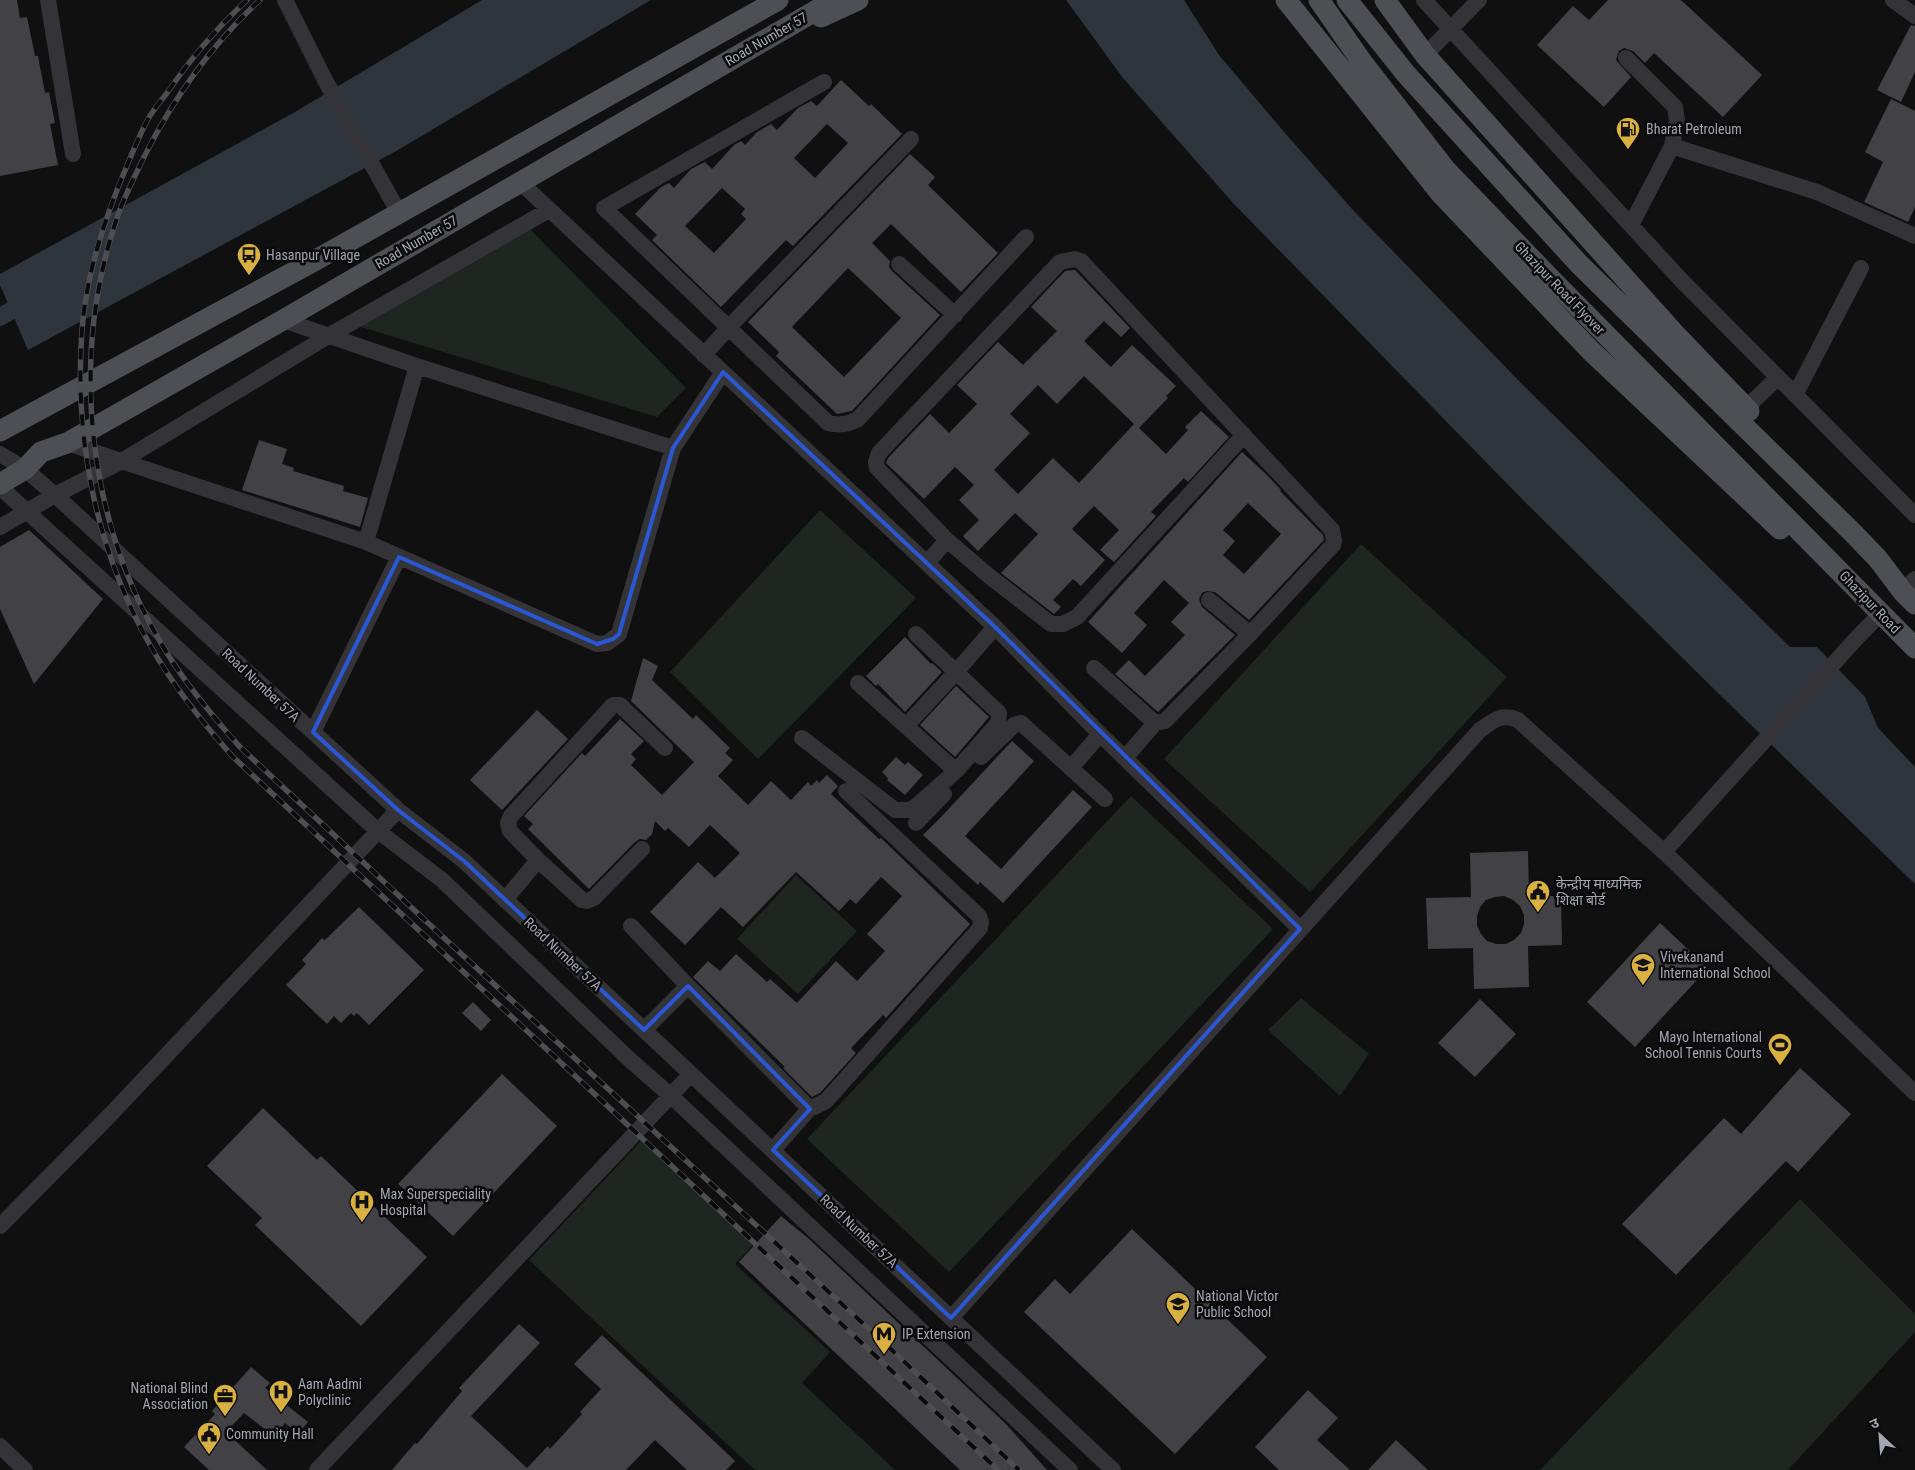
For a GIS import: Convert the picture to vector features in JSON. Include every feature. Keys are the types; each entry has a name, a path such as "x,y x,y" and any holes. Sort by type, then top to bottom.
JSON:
{"main road":[{"path":"722,31 765,0"},
{"name":"Road Number 57","path":"0,431 306,266 778,0"},
{"name":"Road Number 57","path":"0,485 25,469 41,452 66,443 283,320 834,0"},
{"path":"737,56 858,0"},
{"path":"1286,0 1440,194 1591,351 1790,539 1825,556"},
{"name":"Ghazipur Road Flyover","path":"1318,0 1362,62 1445,169 1825,556"},
{"path":"1347,0 1406,74 1579,264 1911,592"},
{"path":"1384,0 1425,54 1668,326 1827,495 1854,534"},
{"name":"Ghazipur Road","path":"1825,556 1915,648"}],"street":[{"path":"48,0 73,154"},
{"path":"285,0 325,80 399,214"},
{"path":"1424,0 1682,281 1915,515"},
{"path":"1425,54 1452,29 1478,0"},
{"path":"1893,0 1915,16"},
{"path":"1626,58 1675,107 1677,120 1672,146 1631,225"},
{"path":"824,82 604,208 828,423 838,425 858,419 1026,237"},
{"path":"704,355 911,139"},
{"path":"1672,146 1817,192 1915,236"},
{"path":"520,182 995,627 1100,734 1300,929"},
{"path":"0,527 55,495 120,462 330,335 550,210"},
{"path":"1125,758 1154,722 1168,718 1333,545 1332,530 1244,434 1081,261 1075,259 1060,262 877,457 877,468 947,540 989,576 1051,624 1063,624 1077,617 1244,434"},
{"path":"899,264 955,315"},
{"path":"1795,395 1861,268"},
{"path":"283,320 417,366 673,448"},
{"path":"366,542 417,366"},
{"path":"66,443 366,542 597,644 607,643 619,634 673,448 722,372"},
{"path":"1746,408 1778,377"},
{"name":"Road Number 57A","path":"0,454 25,469 55,495 398,810 464,861 1113,1470"},
{"name":"Road Number 57A","path":"0,485 378,831 442,880 629,1059 670,1095 1070,1470"},
{"path":"927,563 947,540"},
{"path":"312,732 399,557"},
{"path":"1209,600 1250,634"},
{"path":"1664,852 1880,614"},
{"path":"906,726 995,627"},
{"path":"802,738 895,810 909,810 915,807 956,771 998,723 999,713 916,634"},
{"path":"1094,668 1154,722"},
{"path":"858,683 956,771"},
{"path":"642,849 594,898 587,901 582,900 538,860 510,831 508,823 511,816 608,708 613,705 620,705 665,748"},
{"path":"951,1318 1480,730 1496,719 1508,716 1518,720 1664,852 1915,1092"},
{"path":"916,823 1017,723 1023,724 1106,799"},
{"path":"1071,768 1100,734"},
{"path":"631,926 808,1107 820,1105 826,1101 980,928 981,922 978,916 846,791"},
{"path":"0,1226 111,1114 398,810"},
{"path":"505,900 538,860"},
{"path":"644,1030 688,986"},
{"path":"317,1470 691,1074"},
{"path":"773,1150 811,1107"},
{"path":"0,1446 25,1470"}],"highlighted area":[{"path":"723,372 995,627 1300,929 951,1318 773,1150 810,1109 688,986 644,1030 464,861 398,810 313,732 399,557 597,644 613,639 619,634 673,448"}],"shaded area":[{"path":"482,0 651,0 398,150 28,350 0,285 0,274 295,112"},
{"path":"1066,0 1184,0 1219,55 1285,133 1352,209 1523,385 1790,647 1817,647 1865,697 1878,728 1915,767 1915,884 1524,501 1233,203 1123,78"},
{"path":"530,229 686,388 657,417 348,323"},
{"path":"820,510 916,598 758,759 670,672"},
{"path":"1361,544 1507,677 1310,892 1164,759"},
{"path":"1131,796 1273,929 949,1272 807,1139"},
{"path":"796,875 857,931 798,994 737,939"},
{"path":"1301,998 1369,1054 1340,1096 1268,1030"},
{"path":"641,1141 753,1245 735,1264 830,1352 802,1383 895,1470 755,1470 529,1260"},
{"path":"1800,1199 1915,1314 1915,1332 1788,1470 1540,1470"}],"building":[{"path":"0,0 17,0 20,18 27,17 35,56 38,56 45,93 49,92 55,123 50,124 58,165 0,176"},
{"path":"1608,0 1681,0 1762,75 1723,117 1654,53 1645,63 1633,51 1624,48 1619,51 1616,60 1631,77 1604,107 1537,45 1573,6 1589,20"},
{"path":"1911,25 1915,26 1915,72 1901,102 1877,90"},
{"path":"841,80 869,106 871,104 902,134 793,246 786,240 721,307 652,240 657,235 635,214 661,187 669,183 674,188 691,169 705,162 712,169 734,145 741,141 745,145 757,132 771,124 777,130 798,108 811,101 817,106","holes":["827,124 848,143 815,178 794,158","722,188 745,209 741,214 746,219 714,253 685,226"]},
{"path":"1891,99 1915,111 1915,207 1908,222 1864,202 1883,162 1865,152"},
{"path":"910,154 935,177 928,185 998,253 961,292 891,224 872,243 890,261 889,267 892,271 940,315 852,411 837,414 776,356 779,352 748,322","holes":["848,268 901,318 844,377 792,327"]},
{"path":"1075,270 1130,328 1121,337 1104,321 1084,341 1111,367 1132,345 1176,386 1166,396 1168,398 1139,428 1166,454 1188,430 1185,427 1201,411 1229,437 1188,482 1184,478 1151,512 1156,516 1114,562 1100,550 1119,530 1094,506 1072,529 1105,560 1081,586 1073,579 1053,600 1061,607 1054,614 1001,573 1038,534 1015,513 978,551 963,536 979,520 959,500 974,485 955,467 924,499 886,463 888,458 930,414 949,433 977,404 957,385 998,342 1023,365 1057,331 1031,307 1065,271","holes":["1084,376 1134,424 1079,483 1053,458 1018,494 994,470 1030,433 1010,414 1038,385 1057,404"]},
{"path":"259,440 287,449 282,464 294,468 293,471 344,486 343,491 368,498 360,527 242,490"},
{"path":"1242,452 1267,475 1323,535 1324,540 1249,620 1215,592 1206,591 1202,593 1199,599 1202,607 1235,635 1158,712 1115,674 1129,660 1145,676 1185,635 1171,622 1189,603 1164,580 1134,613 1147,625 1122,653 1088,622","holes":["1248,503 1281,534 1244,574 1223,555 1235,541 1223,530"]},
{"path":"29,530 103,599 34,684 0,609 0,547"},
{"path":"905,637 931,664 942,672 905,712 878,684 876,686 866,676"},
{"path":"643,658 658,666 652,680 693,719 696,715 730,748 725,753 733,760 718,776 748,805 771,781 791,800 808,782 811,786 817,780 819,783 827,775 838,786 831,794 879,839 881,838 970,924 886,1018 883,1015 851,1048 856,1053 820,1093 812,1097 783,1068 785,1067 693,977 708,961 720,971 736,954 767,982 770,979 797,1003 836,961 857,981 885,951 867,934 902,896 881,877 856,904 850,899 839,911 796,872 743,927 721,907 685,945 650,912 698,862 715,878 740,853 710,825 689,847 668,828 665,831 655,821 652,834 646,840 640,839 635,842 589,889 528,829 533,824 524,816 582,753 585,756 620,719 644,741 631,754 636,759 631,765 662,795 694,762 631,701"},
{"path":"956,686 989,717 955,757 920,725"},
{"path":"537,710 568,739 502,810 470,780"},
{"path":"1012,741 1034,761 965,836 1001,869 1073,790 1092,807 1003,903 980,882 978,885 923,835"},
{"path":"896,757 905,765 908,762 923,775 905,795 887,780 888,778 882,772"},
{"path":"1528,851 1529,896 1561,896 1562,945 1528,946 1529,987 1474,989 1473,948 1428,949 1426,898 1471,897 1470,853","holes":["1504,896 1520,906 1524,915 1521,933 1514,940 1506,944 1496,944 1487,941 1477,926 1477,916 1480,907 1486,900 1495,897"]},
{"path":"359,907 424,970 369,1025 357,1013 354,1016 351,1013 341,1023 334,1016 327,1024 286,985 306,964 302,960 322,938 325,940"},
{"path":"1660,923 1708,968 1635,1047 1587,1002"},
{"path":"1480,999 1516,1034 1475,1077 1438,1043"},
{"path":"473,1002 491,1020 481,1031 462,1013"},
{"path":"1800,1068 1851,1114 1798,1172 1786,1161 1676,1275 1622,1224 1724,1118 1741,1134"},
{"path":"502,1074 557,1126 453,1236 398,1184"},
{"path":"263,1108 317,1160 321,1156 427,1257 361,1326 255,1225 262,1218 207,1166"},
{"name":"IP Extension","path":"781,1216 808,1238 1006,1424 1047,1470 960,1470 739,1262"},
{"path":"1132,1229 1267,1357 1175,1454 1024,1312 1055,1279 1070,1294"},
{"path":"519,1324 540,1343 471,1416 527,1468 548,1446 550,1449 582,1414 580,1412 601,1389 574,1364 602,1335 735,1461 726,1470 687,1470 655,1440 626,1470 392,1470 462,1391 459,1388"},
{"path":"251,1367 270,1383 265,1388 308,1422 298,1434 285,1423 275,1437 244,1413 226,1432 267,1470 209,1470 184,1447 215,1414 212,1411"},
{"path":"1308,1390 1338,1418 1317,1440 1350,1470 1279,1470 1255,1447"},
{"path":"1396,1440 1428,1470 1368,1470"}],"waterway":[{"path":"0,317 30,300"}],"railway":[{"path":"247,0 195,56 149,117 112,203 98,245 88,287 84,309 80,371 86,453 93,493 103,532 115,571 131,608 168,675 199,717 233,757 998,1470"},
{"path":"260,0 242,17 195,73 155,135 118,215 102,271 93,329 91,387 95,446 105,504 122,560 145,613 174,664 205,706 239,746 1019,1470"}],"place":[{"name":"Bharat Petroleum","path":"1628,150"},
{"name":"Hasanpur Village","path":"249,276"},
{"name":"केन्द्रीय माध्यमिक शिक्षा बोर्ड","path":"1538,913"},
{"name":"Vivekanand International School","path":"1643,986"},
{"name":"Mayo International School Tennis Courts","path":"1780,1066"},
{"name":"Max Superspeciality Hospital","path":"362,1223"},
{"name":"National Victor Public School","path":"1178,1325"},
{"name":"IP Extension","path":"884,1355"},
{"name":"Aam Aadmi Polyclinic","path":"281,1413"},
{"name":"National Blind Association","path":"225,1417"},
{"name":"Community Hall","path":"209,1455"}]}
